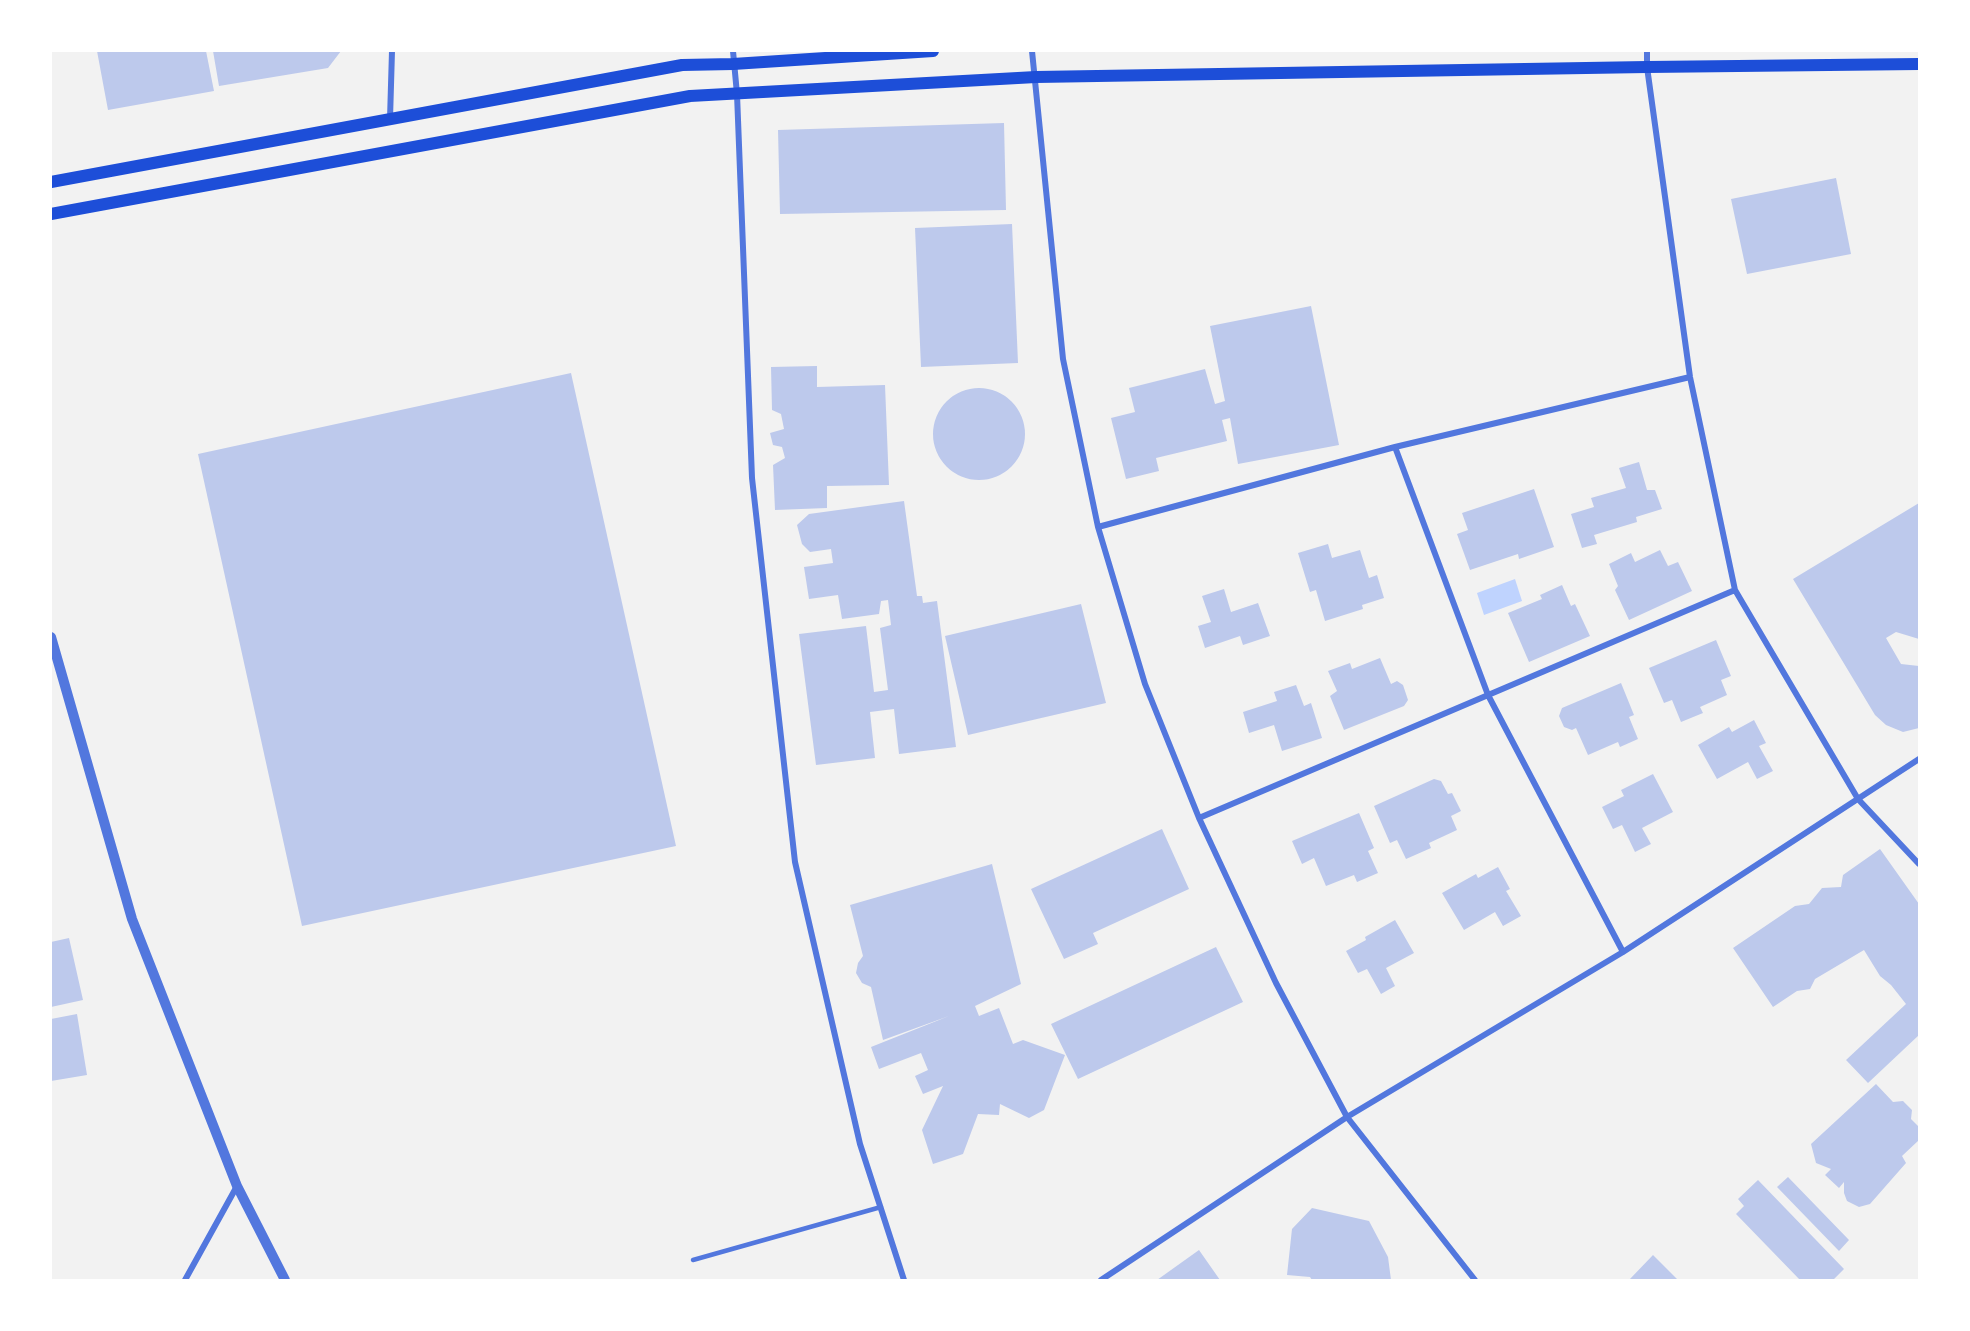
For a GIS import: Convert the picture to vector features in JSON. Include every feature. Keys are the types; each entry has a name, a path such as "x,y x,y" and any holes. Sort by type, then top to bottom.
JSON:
{"main road":[{"path":"51,182 733,57 933,51"},
{"path":"51,214 690,96 1036,77 1919,64"}],"street":[{"path":"390,119 392,51"},
{"path":"1032,51 1063,359 1098,527 1145,684 1199,818 1276,982 1347,1117 1475,1280"},
{"path":"1647,51 1647,67 1690,377 1735,590 1857,799 1919,864"},
{"path":"733,57 737,94 752,478 795,862 860,1144 904,1280"},
{"path":"1098,527 1395,447 1690,377"},
{"path":"1395,447 1488,695 1623,952"},
{"path":"1199,818 1735,590"},
{"path":"51,637 52,651 132,919 237,1186 285,1280"},
{"path":"1101,1280 1347,1117 1623,952 1919,759"},
{"path":"184,1280 237,1186"}],"lane":[{"path":"693,1260 881,1207"}],"water":[{"path":"1515,579 1522,601 1484,615 1477,593"}],"building":[{"path":"97,51 206,51 214,91 108,110"},
{"path":"213,51 341,51 328,68 219,86"},
{"path":"1004,123 1006,210 780,214 778,130"},
{"path":"1836,178 1851,254 1747,274 1731,199"},
{"path":"1012,224 1018,363 921,367 915,228"},
{"path":"1311,306 1339,445 1238,464 1230,418 1222,420 1227,441 1156,458 1159,471 1126,479 1111,418 1135,412 1129,388 1205,369 1215,404 1225,401 1210,326"},
{"path":"817,366 817,387 885,385 889,485 827,486 827,508 775,510 773,465 785,458 782,447 773,445 770,433 784,429 781,414 772,410 771,367"},
{"path":"571,373 676,846 302,926 198,454"},
{"path":"979,388 997,392 1011,402 1021,416 1025,434 1021,452 1011,466 997,476 979,480 961,476 947,466 937,452 933,434 937,416 947,402 961,392"},
{"path":"1639,462 1647,490 1655,490 1662,509 1636,517 1637,522 1594,535 1597,544 1582,548 1571,514 1594,507 1591,498 1626,488 1619,468"},
{"path":"1534,489 1554,547 1519,559 1518,554 1470,570 1457,534 1468,530 1462,513"},
{"path":"904,501 917,596 922,596 923,603 937,601 956,747 899,754 894,709 870,712 875,758 816,765 799,634 866,626 874,692 888,690 880,628 891,625 888,600 881,601 879,614 842,619 838,595 809,599 804,567 833,563 831,549 810,552 802,544 797,525 809,514"},
{"path":"1919,503 1919,639 1896,632 1886,638 1901,664 1919,666 1919,728 1903,732 1886,725 1875,715 1793,579"},
{"path":"1328,544 1332,558 1360,550 1369,578 1377,575 1384,598 1362,605 1363,609 1325,621 1316,590 1310,592 1298,553"},
{"path":"1660,550 1668,566 1678,562 1692,591 1629,620 1615,590 1618,586 1609,564 1631,553 1635,562"},
{"path":"1562,585 1571,606 1575,604 1590,636 1529,662 1508,613 1542,599 1540,595"},
{"path":"1224,589 1231,612 1258,603 1270,636 1243,645 1240,636 1205,648 1198,626 1211,622 1202,596"},
{"path":"1081,604 1106,703 968,735 945,636"},
{"path":"1716,640 1731,676 1721,680 1727,695 1700,707 1703,713 1681,722 1672,700 1664,703 1649,668"},
{"path":"1380,658 1391,684 1397,681 1403,685 1408,700 1404,706 1344,730 1330,696 1337,691 1328,671 1350,663 1352,669"},
{"path":"1621,683 1634,715 1629,717 1638,739 1620,747 1618,742 1588,755 1576,728 1572,730 1564,727 1559,716 1562,708"},
{"path":"1296,685 1304,706 1311,703 1322,738 1282,751 1274,725 1249,733 1243,712 1277,701 1274,692"},
{"path":"1754,720 1766,743 1759,746 1773,771 1757,779 1748,762 1717,779 1698,745 1729,727 1732,732"},
{"path":"1653,774 1673,812 1642,828 1651,844 1635,852 1622,825 1613,829 1602,807 1624,796 1621,790"},
{"path":"1434,779 1441,781 1448,794 1452,793 1461,811 1451,816 1457,830 1429,843 1431,848 1406,859 1397,840 1390,843 1374,806"},
{"path":"1359,813 1374,848 1368,851 1378,873 1357,882 1354,875 1326,886 1314,858 1302,864 1292,841"},
{"path":"1162,829 1189,889 1093,933 1098,944 1064,959 1031,889"},
{"path":"1880,849 1919,904 1919,1035 1868,1083 1846,1060 1906,1004 1891,985 1880,976 1864,950 1815,979 1810,989 1797,991 1773,1007 1733,948 1795,906 1809,904 1822,888 1841,887 1843,875"},
{"path":"992,864 1021,984 975,1006 979,1016 999,1008 1013,1044 1023,1040 1065,1055 1044,1110 1029,1118 1000,1104 999,1115 978,1114 963,1154 933,1164 922,1130 943,1086 923,1094 915,1076 928,1070 921,1053 879,1069 871,1047 949,1016 883,1040 871,987 862,983 856,973 858,963 863,956 850,905"},
{"path":"1498,867 1510,889 1506,891 1521,916 1503,926 1495,912 1464,930 1442,893 1476,874 1478,878"},
{"path":"1395,920 1414,953 1386,968 1395,986 1381,994 1367,969 1358,973 1346,951"},
{"path":"69,938 83,1000 51,1007 51,942"},
{"path":"1216,947 1243,1002 1078,1079 1051,1024"},
{"path":"77,1014 87,1075 51,1081 51,1019"},
{"path":"1876,1084 1893,1102 1903,1101 1912,1110 1911,1119 1919,1127 1919,1140 1902,1156 1906,1163 1870,1204 1859,1207 1847,1201 1844,1182 1839,1188 1825,1175 1831,1169 1816,1163 1811,1144"},
{"path":"1788,1177 1849,1240 1839,1251 1777,1187"},
{"path":"1758,1180 1844,1269 1833,1280 1800,1280 1736,1214 1744,1206 1738,1199"},
{"path":"1312,1208 1369,1221 1388,1257 1391,1280 1312,1280 1310,1277 1287,1275 1292,1229"},
{"path":"1199,1250 1220,1280 1157,1280"},
{"path":"1653,1255 1678,1280 1629,1280"}]}
